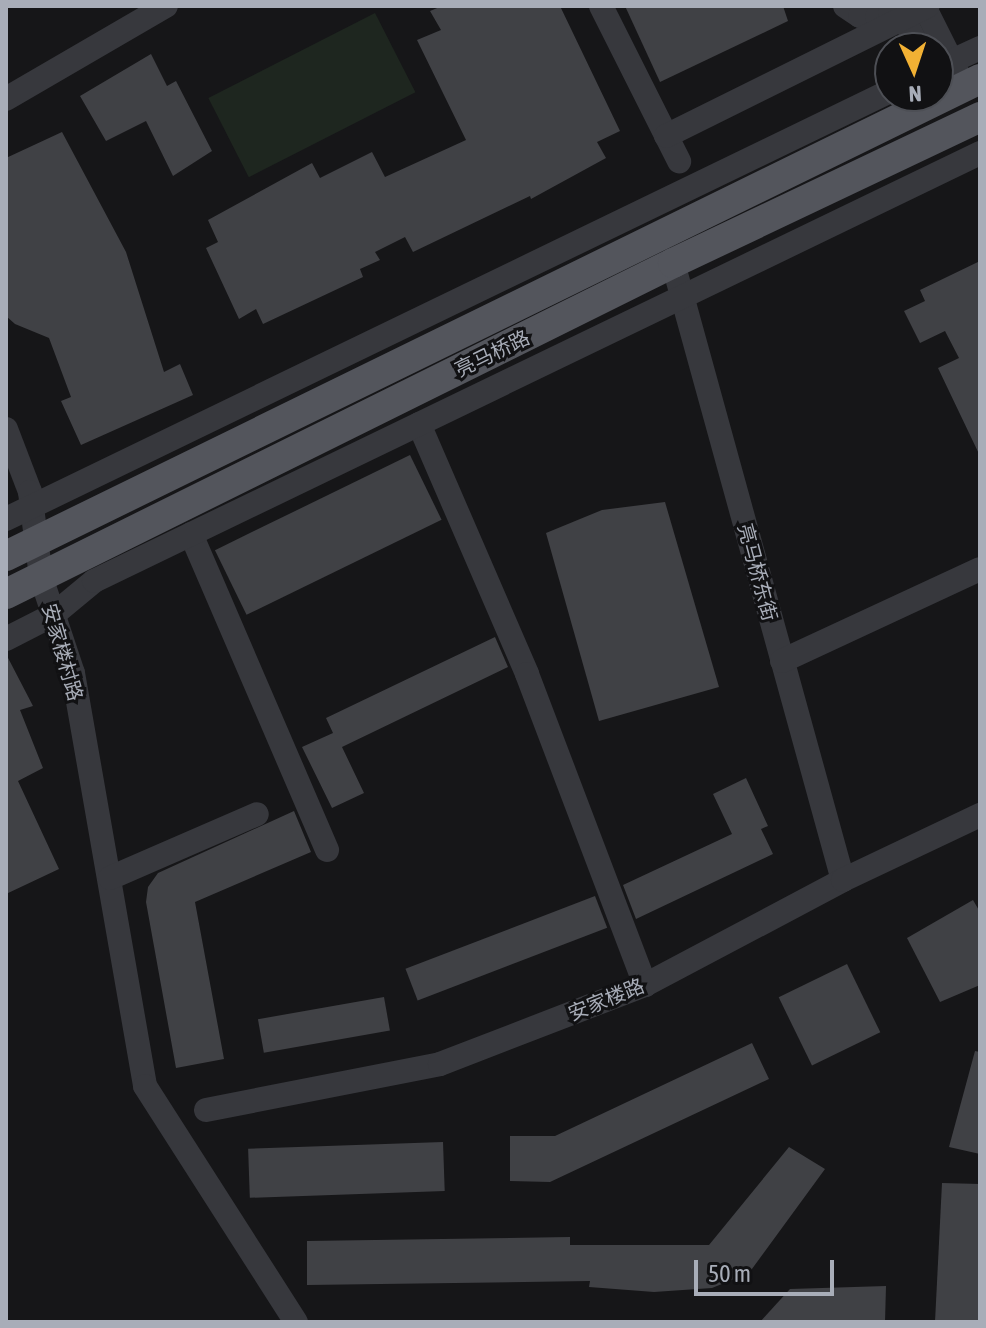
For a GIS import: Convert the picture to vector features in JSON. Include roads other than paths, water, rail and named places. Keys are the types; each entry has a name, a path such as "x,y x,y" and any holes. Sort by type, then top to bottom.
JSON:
{"main road":[{"name":"亮马桥路","path":"6,556 888,112"},
{"name":"亮马桥路","path":"6,594 673,263 980,117"}],"street":[{"path":"6,99 166,6"},
{"path":"601,6 679,161"},
{"path":"845,6 860,16 877,17 911,10"},
{"path":"666,136 911,10"},
{"path":"911,10 916,32"},
{"path":"911,10 924,32"},
{"path":"954,78 980,48"},
{"path":"6,519 874,99"},
{"path":"6,639 53,615 94,581 980,153"},
{"name":"亮马桥东街","path":"673,263 843,880"},
{"path":"419,424 527,674 645,985"},
{"name":"安家楼村路","path":"6,429 14,443 32,505 41,577 73,673 145,1086 296,1322"},
{"path":"191,534 327,850"},
{"path":"782,661 980,569"},
{"path":"110,878 257,814"},
{"name":"安家楼路","path":"206,1110 440,1064 645,985 843,880 980,815"}]}
